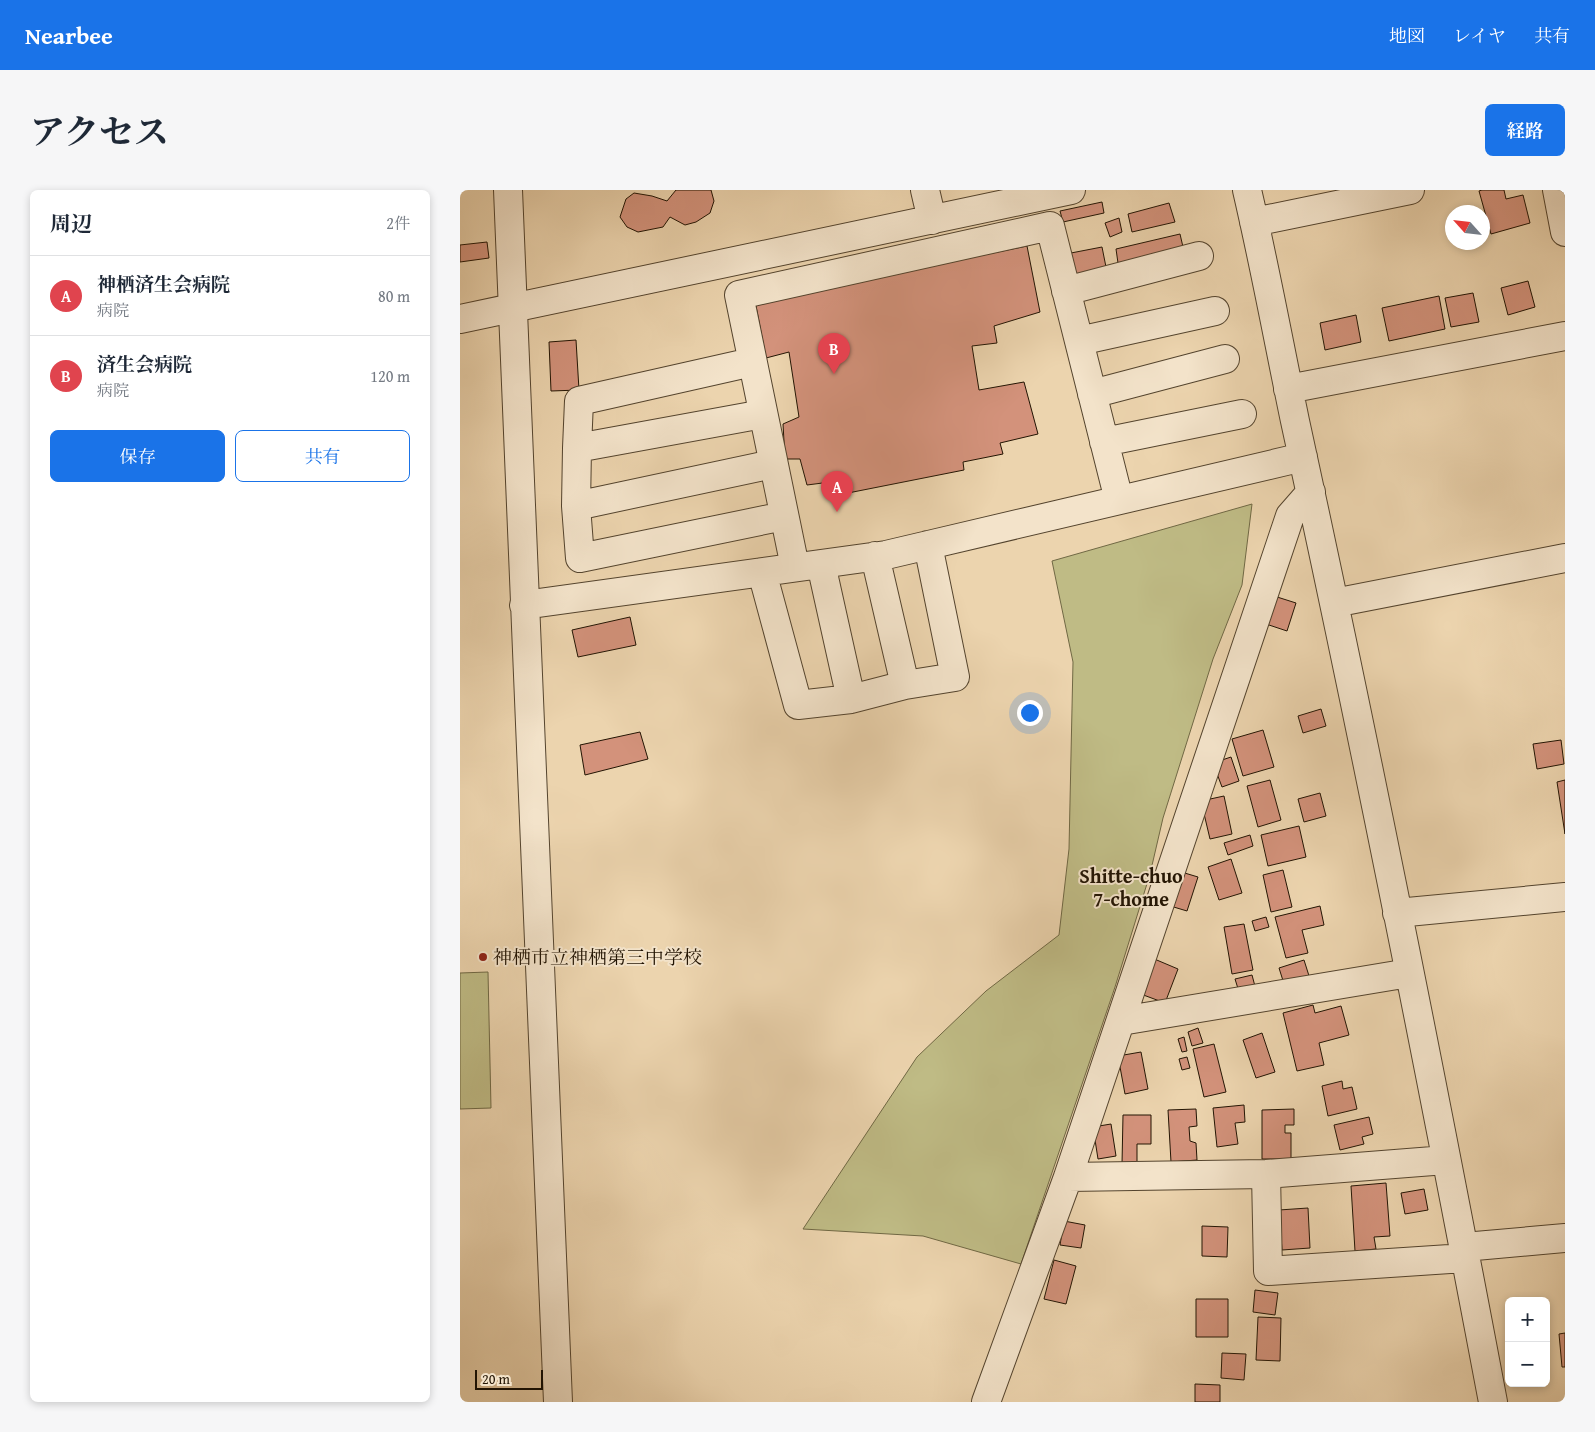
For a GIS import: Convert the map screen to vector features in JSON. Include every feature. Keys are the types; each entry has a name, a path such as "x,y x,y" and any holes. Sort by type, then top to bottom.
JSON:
{"street":[{"path":"508,190 558,1402"},
{"path":"925,190 932,220"},
{"path":"460,319 932,220 1020,195 1071,190"},
{"path":"1247,190 1398,913 1493,1402"},
{"path":"1254,222 1410,190"},
{"path":"1557,190 1565,232"},
{"path":"850,699 808,566 784,516 739,295 1050,226 1119,500"},
{"path":"1066,291 1198,256"},
{"path":"1079,341 1215,311"},
{"path":"1288,389 1565,336"},
{"path":"1092,394 1225,359"},
{"path":"752,362 579,400 576,506 580,558 784,516"},
{"path":"577,448 763,414"},
{"path":"1104,442 1242,414"},
{"path":"524,605 875,556 1303,457"},
{"path":"576,506 773,464"},
{"path":"986,1402 1068,1177 1290,516 1311,492"},
{"path":"762,572 798,705 850,699 905,684 955,676 928,545"},
{"path":"875,556 905,684"},
{"path":"1334,603 1565,558"},
{"path":"1398,913 1565,898"},
{"path":"1121,1021 1409,973"},
{"path":"1068,1177 1266,1174 1446,1160"},
{"path":"1266,1174 1268,1271 1465,1253 1565,1238"}],"shaded area":[{"path":"1252,504 1242,585 1213,659 1163,818 1150,874 1115,987 1021,1264 923,1236 803,1229 917,1057 986,991 1059,935 1069,849 1073,662 1052,561"},
{"path":"488,972 491,1108 460,1109 460,973"}],"building":[{"path":"676,190 711,190 714,201 710,213 696,222 685,225 670,217 663,227 638,232 627,227 620,217 626,199 634,193 667,201"},
{"path":"1504,190 1506,199 1523,195 1530,223 1491,234 1490,205 1483,205 1479,191"},
{"path":"1102,202 1104,213 1063,222 1060,211"},
{"path":"1169,203 1175,222 1132,232 1128,214"},
{"path":"1119,218 1122,232 1110,237 1105,223"},
{"path":"1180,234 1183,247 1118,263 1116,249"},
{"path":"487,242 489,258 460,262 460,245"},
{"path":"1027,246 1040,312 994,326 997,343 972,346 979,390 1024,382 1038,434 1000,443 1003,454 963,462 964,470 848,493 846,480 807,485 800,459 785,459 783,424 799,417 789,352 766,358 755,301"},
{"path":"1102,247 1106,267 1075,275 1071,253"},
{"path":"1528,281 1535,307 1508,315 1501,288"},
{"path":"1473,293 1479,322 1451,327 1445,298"},
{"path":"1439,296 1445,329 1389,341 1382,308"},
{"path":"1356,315 1361,342 1325,350 1320,323"},
{"path":"576,340 579,390 551,391 549,342"},
{"path":"1274,596 1296,603 1287,631 1266,624"},
{"path":"630,617 636,645 578,657 572,630"},
{"path":"1321,709 1326,726 1303,733 1298,716"},
{"path":"1263,730 1274,767 1243,776 1232,739"},
{"path":"640,732 648,759 585,775 580,745"},
{"path":"1561,740 1564,764 1537,769 1533,744"},
{"path":"1231,757 1239,781 1222,787 1213,763"},
{"path":"1270,780 1281,820 1258,827 1247,786"},
{"path":"1565,780 1565,834 1557,782"},
{"path":"1320,793 1326,816 1304,822 1298,799"},
{"path":"1224,796 1232,834 1210,839 1201,801"},
{"path":"1299,826 1306,857 1268,866 1261,835"},
{"path":"1250,835 1253,846 1228,855 1224,843"},
{"path":"1231,859 1242,893 1219,900 1208,867"},
{"path":"1283,870 1292,907 1271,912 1263,875"},
{"path":"1178,871 1198,877 1187,911 1167,905"},
{"path":"1320,906 1324,925 1302,930 1308,953 1286,958 1275,917"},
{"path":"1266,917 1269,927 1255,931 1252,921"},
{"path":"1244,924 1253,970 1232,974 1224,927"},
{"path":"1152,958 1178,969 1165,1003 1138,993"},
{"path":"1304,960 1310,979 1285,987 1279,968"},
{"path":"1252,975 1256,990 1240,995 1235,979"},
{"path":"1313,1005 1315,1013 1341,1006 1349,1035 1319,1043 1324,1065 1297,1071 1283,1013"},
{"path":"1198,1028 1203,1043 1192,1046 1188,1032"},
{"path":"1262,1033 1275,1072 1256,1078 1243,1040"},
{"path":"1184,1037 1187,1051 1182,1052 1178,1039"},
{"path":"1214,1044 1226,1092 1204,1097 1193,1049"},
{"path":"1141,1052 1148,1089 1125,1094 1118,1056"},
{"path":"1187,1057 1190,1068 1182,1070 1179,1059"},
{"path":"1342,1081 1343,1089 1352,1087 1357,1109 1328,1116 1322,1086"},
{"path":"1244,1105 1245,1122 1235,1123 1238,1144 1217,1147 1213,1108"},
{"path":"1196,1109 1197,1126 1189,1127 1190,1141 1196,1143 1197,1160 1171,1162 1168,1110"},
{"path":"1294,1109 1294,1125 1285,1125 1285,1133 1291,1133 1291,1159 1262,1159 1262,1110"},
{"path":"1123,1115 1151,1115 1151,1144 1137,1144 1137,1165 1122,1164"},
{"path":"1369,1117 1373,1134 1362,1137 1364,1144 1340,1150 1334,1125"},
{"path":"1111,1124 1116,1156 1098,1159 1093,1127"},
{"path":"1386,1183 1390,1236 1374,1237 1376,1249 1355,1251 1351,1186"},
{"path":"1424,1189 1428,1210 1405,1214 1401,1193"},
{"path":"1308,1208 1310,1248 1282,1250 1279,1210"},
{"path":"1064,1221 1085,1225 1081,1248 1060,1245"},
{"path":"1202,1226 1228,1227 1227,1257 1202,1256"},
{"path":"1054,1260 1076,1266 1066,1304 1044,1299"},
{"path":"1255,1290 1278,1293 1275,1315 1253,1312"},
{"path":"1196,1299 1228,1299 1228,1337 1196,1337"},
{"path":"1258,1317 1281,1318 1280,1361 1256,1360"},
{"path":"1565,1333 1565,1367 1562,1367 1559,1334"},
{"path":"1222,1353 1246,1354 1244,1380 1221,1378"},
{"path":"1195,1384 1220,1385 1220,1402 1195,1402"}],"place":[{"name":"済生会病院","path":"834,374"},
{"name":"神栖済生会病院","path":"837,512"},
{"name":"神栖市立神栖第三中学校","path":"483,957"}],"district":[{"name":"Shitte-chuo 7-chome","path":"1131,886"}]}
